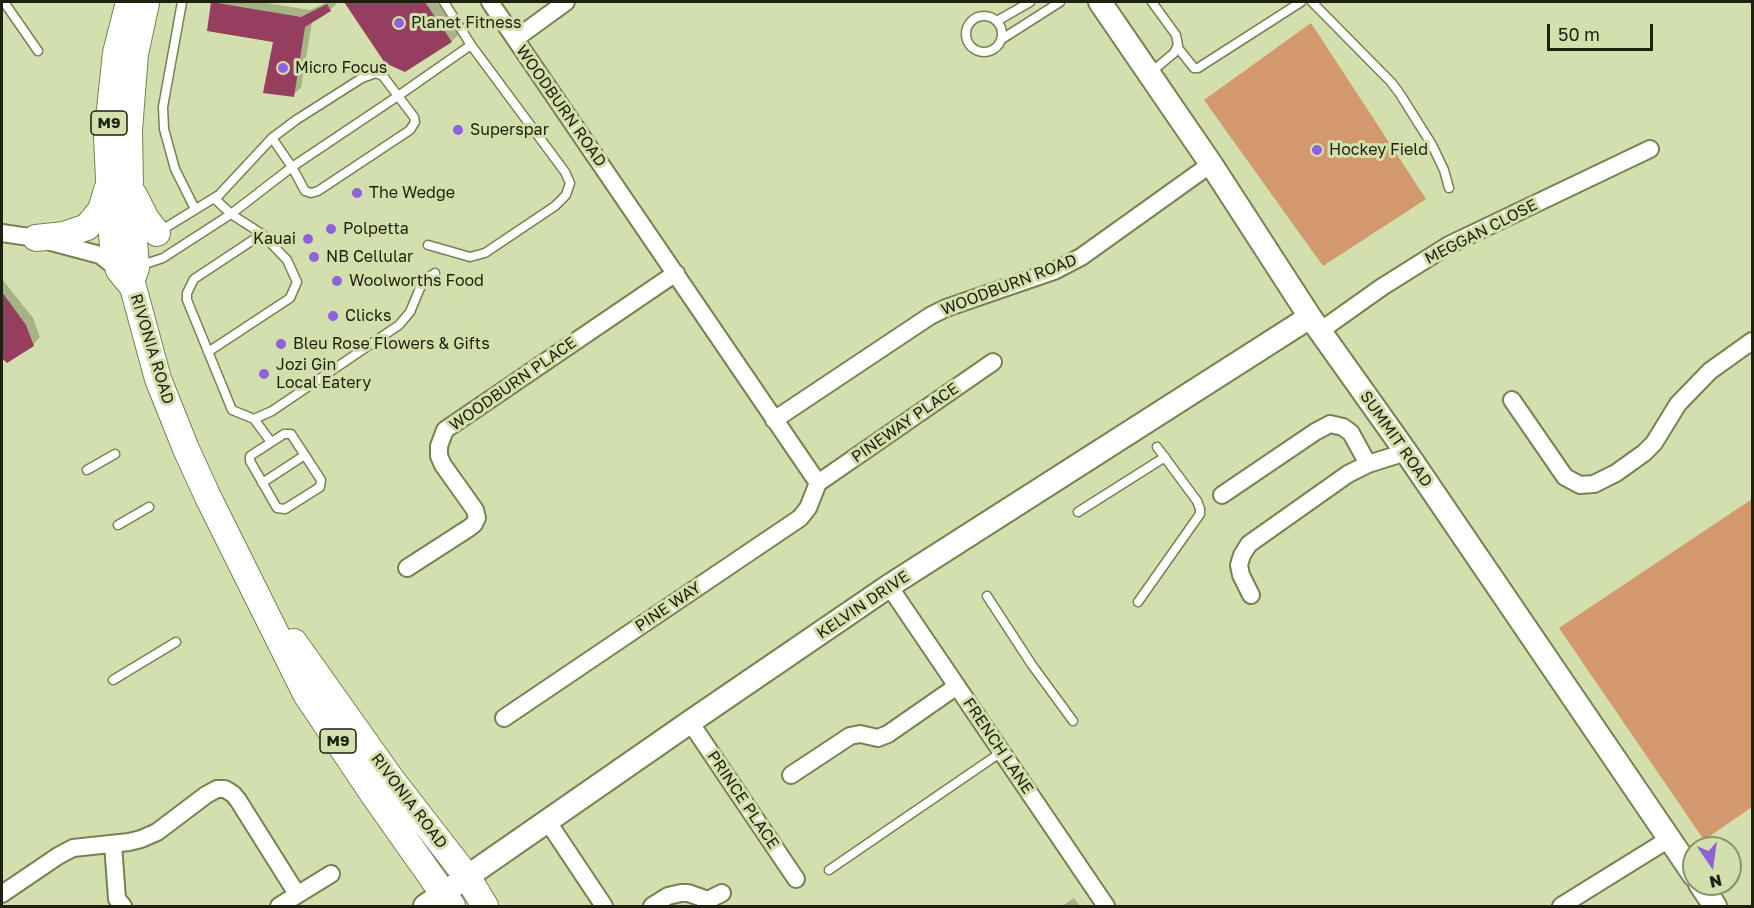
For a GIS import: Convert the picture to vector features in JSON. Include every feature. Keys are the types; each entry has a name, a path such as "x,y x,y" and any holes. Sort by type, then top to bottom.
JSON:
{"main road":[{"name":"RIVONIA ROAD","path":"129,2 116,53 108,127 131,253 158,379 208,496 306,694 373,794 440,902"},
{"name":"RIVONIA ROAD","path":"120,183 129,130 134,65 146,2"},
{"name":"SUMMIT ROAD","path":"1100,2 1211,164 1315,324 1407,452 1682,858"},
{"path":"36,238 64,235 87,227 120,183 146,219 131,253"},
{"name":"KELVIN DRIVE","path":"440,902 468,878 889,586 1315,324"},
{"name":"RIVONIA ROAD","path":"250,578 392,780 468,878 485,906"}],"street":[{"name":"WOODBURN ROAD","path":"490,2 818,483"},
{"path":"515,39 566,2"},
{"name":"MEGGAN CLOSE","path":"1315,324 1382,287 1449,245 1650,149"},
{"name":"WOODBURN ROAD","path":"774,420 930,316 946,308 1054,270 1081,257 1211,164"},
{"path":"4,230 36,238 131,253"},
{"name":"WOODBURN PLACE","path":"408,568 469,528 477,518 475,510 439,456 439,446 446,430 676,273"},
{"path":"1512,400 1565,477 1580,485 1594,484 1616,473 1644,453 1654,442 1670,414 1710,371 1752,341"},
{"name":"PINEWAY PLACE","path":"818,483 993,362"},
{"path":"1222,495 1330,424 1343,427 1351,433 1368,464"},
{"path":"1251,595 1241,575 1239,565 1249,544 1347,474 1368,464 1407,452"},
{"name":"PINE WAY","path":"504,718 793,523 808,508 818,483"},
{"name":"FRENCH LANE","path":"889,586 1000,753 1106,906"},
{"path":"791,776 850,736 860,734 878,738 888,734 957,686"},
{"name":"PRINCE PLACE","path":"690,722 796,879"},
{"path":"2,894 73,848 129,842 150,835 206,795 217,789 225,789 238,800 297,894"},
{"path":"548,822 604,906"},
{"path":"1561,906 1669,839"},
{"path":"113,844 116,904"},
{"path":"279,906 331,874"},
{"path":"652,906 668,896 681,893 688,892 708,900 722,893"}],"lane":[{"path":"4,2 38,51"},
{"path":"182,2 163,108 164,129 175,169 195,209"},
{"path":"428,245 470,257 484,254 555,206 562,200 570,183 565,172 471,45 444,2"},
{"path":"997,21 1030,2"},
{"path":"1002,39 1003,33 997,21 986,16 974,19 966,29 967,42 976,51 994,50 1002,39 1060,2"},
{"path":"1152,2 1176,35 1178,48 1194,68 1198,68 1301,2"},
{"path":"1312,2 1381,71 1400,94 1432,145 1444,170 1449,188"},
{"path":"131,253 163,258 231,214 292,167 471,45"},
{"path":"1149,74 1178,48"},
{"path":"131,253 224,190 272,138 296,120 370,74 376,73 383,76 415,119 414,125 407,133 314,192 305,191 272,138"},
{"path":"208,352 293,295 297,282 287,260 262,234 231,214 214,198"},
{"path":"262,234 194,279 188,288 187,300 232,410 254,419 271,442"},
{"path":"254,419 272,411 399,325 410,312 423,280 435,273"},
{"path":"284,434 291,434 321,480 320,487 285,509 277,508 250,461 250,456 271,442 284,434"},
{"path":"1138,602 1200,514 1197,501 1157,447"},
{"path":"87,470 115,454"},
{"path":"262,483 304,454"},
{"path":"1078,512 1165,457"},
{"path":"118,525 149,507"},
{"path":"987,596 1032,666 1072,721"},
{"path":"113,680 176,642"},
{"path":"829,870 1000,753"}],"shaded area":[{"name":"Hockey Field","path":"1311,23 1426,199 1323,266 1204,100"},
{"path":"1752,499 1752,807 1710,836 1701,836 1559,628"}],"building":[{"name":"Micro Focus","path":"211,2 301,17 327,4 331,11 305,27 294,97 263,93 273,42 207,31"},
{"name":"Planet Fitness","path":"344,2 425,2 452,42 405,72 385,63"},
{"path":"2,292 26,325 34,346 7,363 2,358"}],"place":[{"name":"Planet Fitness","path":"399,23"},
{"name":"Micro Focus","path":"283,68"},
{"name":"Superspar","path":"458,130"},
{"name":"Hockey Field","path":"1317,150"},
{"name":"The Wedge","path":"357,193"},
{"name":"Polpetta","path":"331,229"},
{"name":"Kauai","path":"308,239"},
{"name":"NB Cellular","path":"314,257"},
{"name":"Woolworths Food","path":"337,281"},
{"name":"Clicks","path":"333,316"},
{"name":"Bleu Rose Flowers & Gifts","path":"281,344"},
{"name":"Jozi Gin Local Eatery","path":"264,374"}]}
